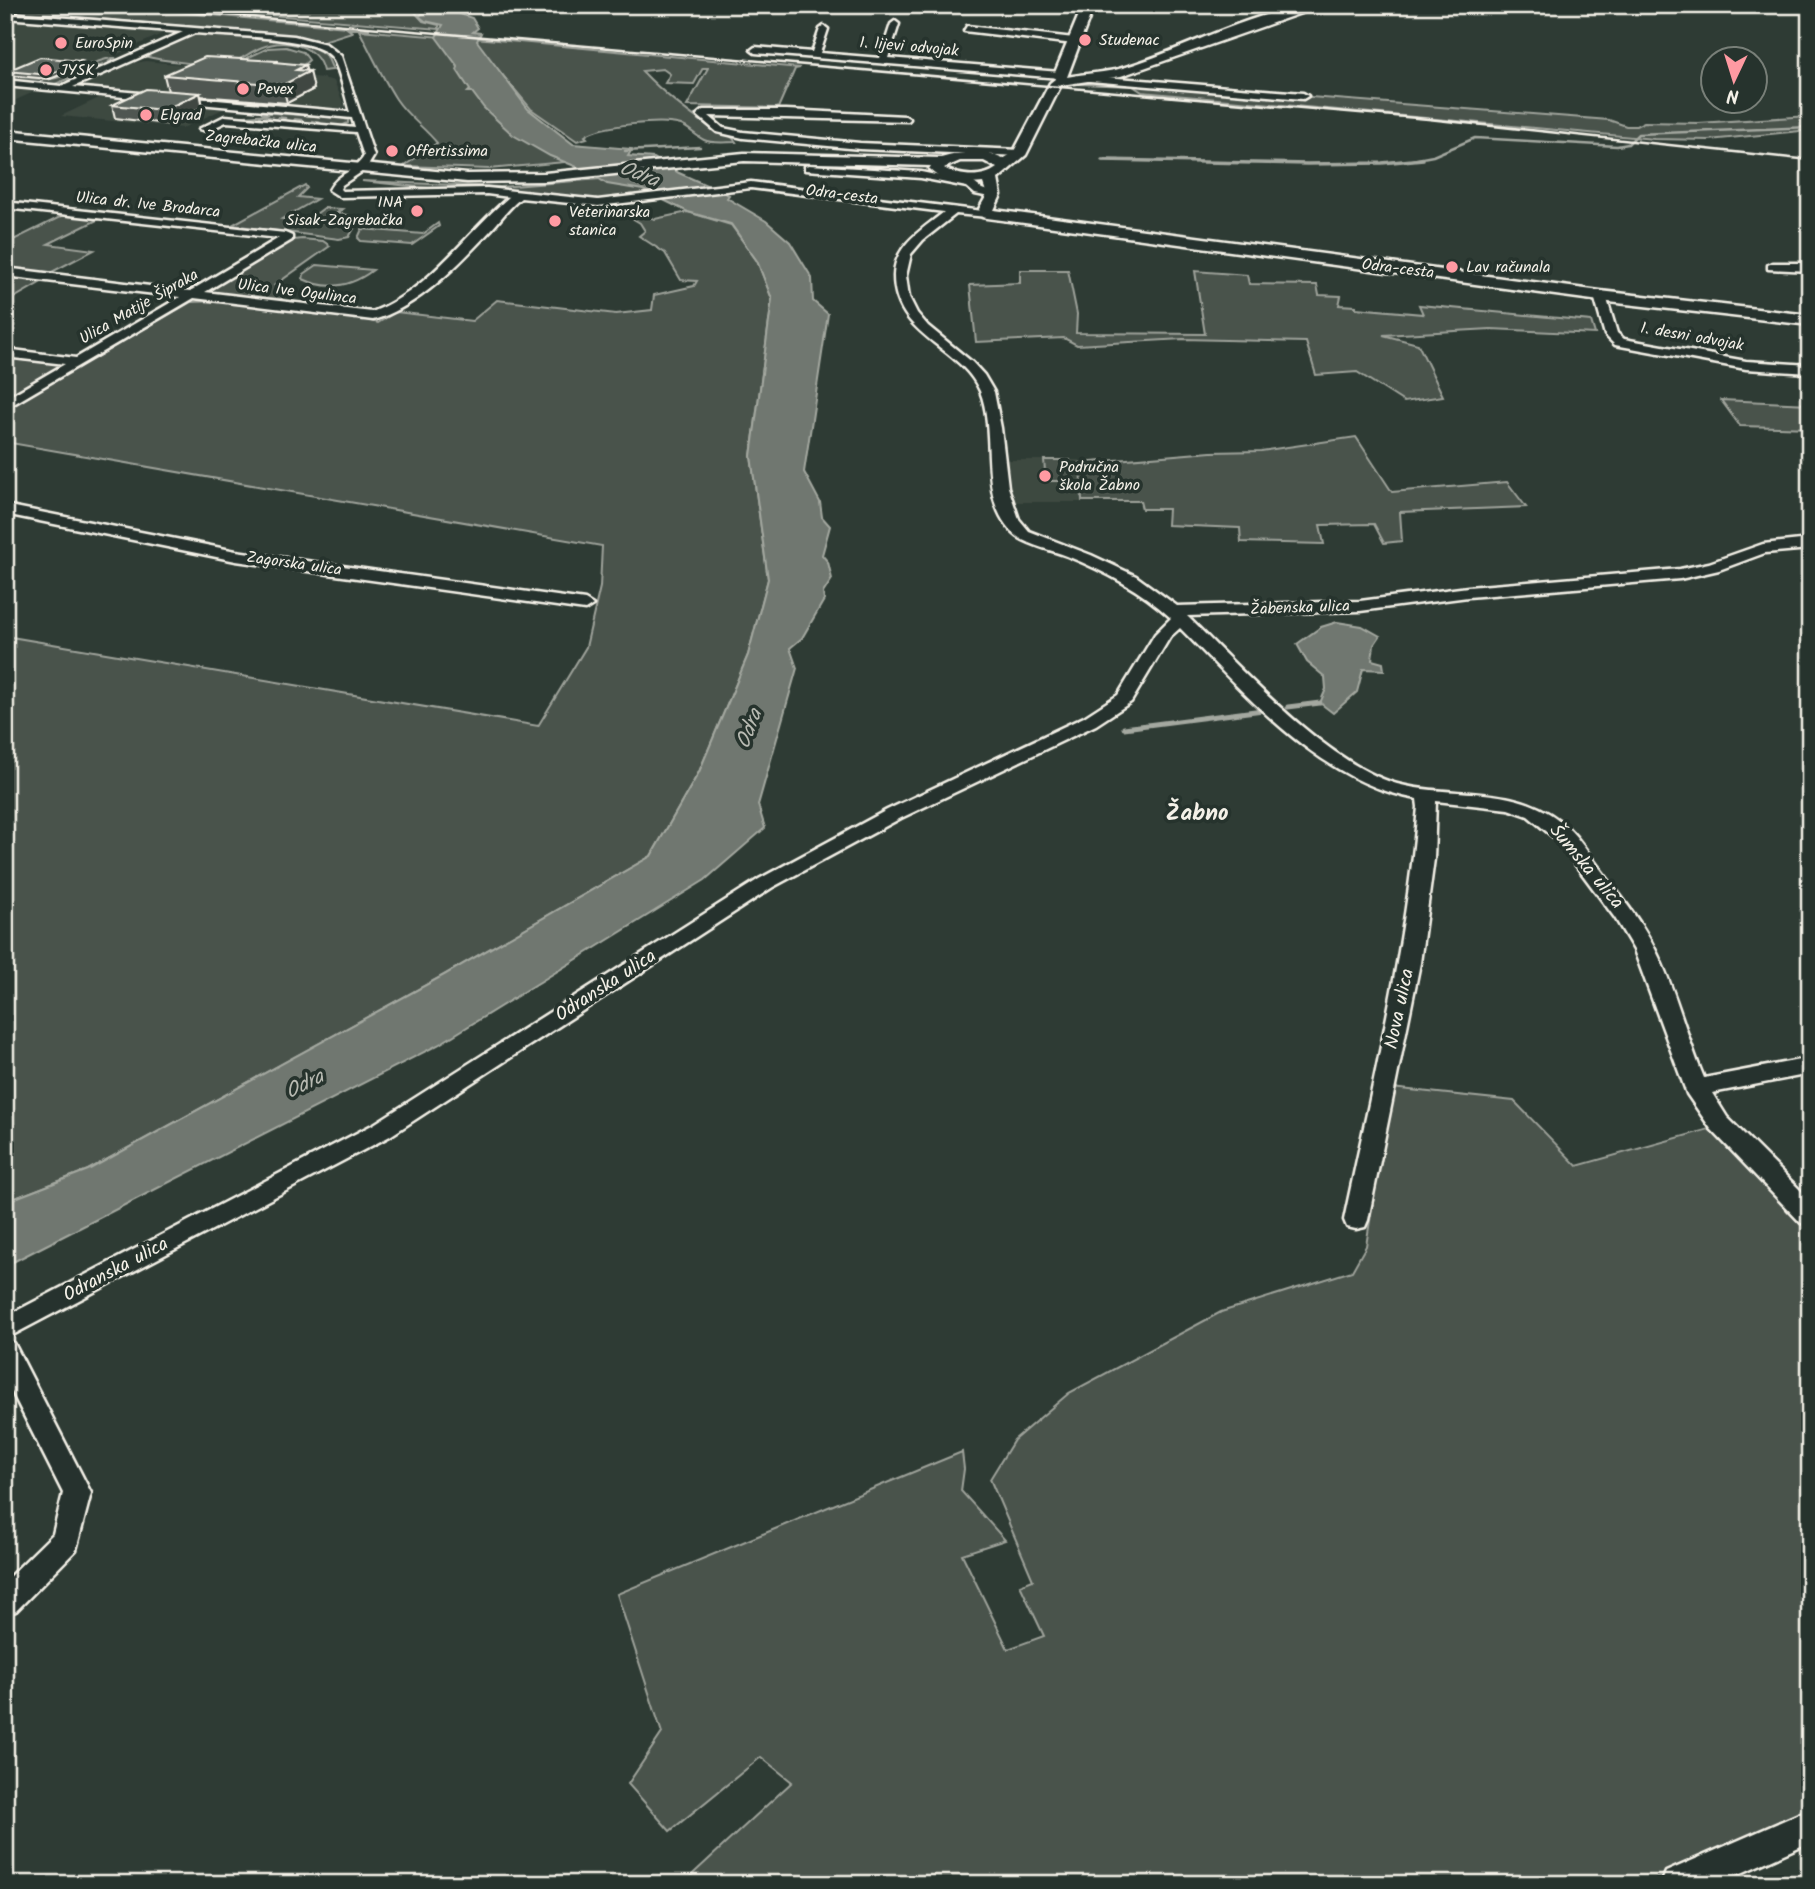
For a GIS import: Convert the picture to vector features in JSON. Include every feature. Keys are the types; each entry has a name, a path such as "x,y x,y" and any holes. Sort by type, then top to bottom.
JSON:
{"main road":[{"path":"987,214 993,186 1002,172 1003,165 1019,154 1061,78 1089,5"},
{"path":"1061,78 1082,78 1124,71 1251,25 1319,5"},
{"name":"Zagrebačka ulica","path":"5,134 473,184 567,178 687,164 753,161 939,166"},
{"name":"Zagrebačka ulica","path":"5,140 350,171"},
{"path":"939,166 958,157 989,159 1019,154"},
{"path":"989,159 1003,165"},
{"path":"939,166 961,178 993,186"},
{"name":"Odra-cesta","path":"987,214 1600,296 1810,320"}],"street":[{"name":"Zagrebačka ulica","path":"5,15 294,39 326,47 337,56 369,159 350,171 334,187 336,192 353,195 471,190 576,202 624,202"},
{"path":"883,60 895,24"},
{"path":"815,55 824,29"},
{"path":"967,29 1073,41"},
{"name":"Zagrebačka ulica","path":"62,89 195,30"},
{"name":"1. lijevi odvojak","path":"755,50 1061,78"},
{"path":"1082,78 1303,96"},
{"name":"Zagrebačka ulica","path":"5,83 329,114 356,114"},
{"path":"905,119 840,130 730,133 720,130 702,115 786,113 840,130 1019,154"},
{"path":"204,128 225,119 353,131"},
{"path":"235,132 255,122"},
{"path":"265,135 287,125"},
{"path":"297,139 317,128"},
{"path":"809,168 921,175 970,185 979,192 993,186"},
{"name":"Odra-cesta","path":"624,202 730,186 776,187 987,214"},
{"name":"Ulica Ive Ogulinca","path":"5,272 363,316 381,314 451,262 520,194"},
{"name":"Ulica dr. Ive Brodarca","path":"5,205 287,237"},
{"path":"955,209 912,243 902,255 900,279 907,307 920,326 974,374 987,392 1004,505 1013,525 1024,534 1118,573 1144,587 1176,615"},
{"name":"Ulica Matije Šipraka","path":"5,405 281,244 287,237"},
{"path":"1772,267 1810,267"},
{"name":"1. desni odvojak","path":"1600,296 1611,335 1620,342 1746,365 1810,369"},
{"path":"5,353 78,362"},
{"name":"Zagorska ulica","path":"5,509 236,556 585,605"},
{"name":"Žabenska ulica","path":"1176,615 1360,606 1468,592 1680,573 1713,568 1763,549 1810,544"},
{"name":"Šumska ulica","path":"1176,615 1308,737 1349,769 1394,790 1426,797 1499,801 1534,812 1555,826 1625,915 1639,937 1662,991 1695,1088 1719,1123 1810,1216"},
{"name":"Odranska ulica","path":"5,1329 382,1130 766,883 894,814 1090,721 1125,698 1176,615"},
{"name":"Nova ulica","path":"1356,1220 1415,933 1424,876 1428,807 1426,797"},
{"path":"1695,1088 1810,1066"},
{"path":"5,1351 77,1493 66,1541 5,1601"},
{"path":"1678,1884 1810,1825"}],"shaded area":[{"path":"5,5 99,14 102,12 84,6 41,5 96,5 370,29 348,29 352,32 320,42 216,31 218,29 5,11"},
{"path":"149,5 423,5 412,9 423,21 439,25 439,29"},
{"path":"12,19 164,33 5,105 5,22"},
{"path":"359,30 442,37 576,161 489,169 404,166 437,143 396,99"},
{"path":"211,33 299,41 324,49 326,52 313,47 327,56 333,70 323,71 320,62 307,49 289,44 269,45 235,61 219,65 144,56 191,35"},
{"path":"474,38 800,68 795,69 778,108 687,106 708,68 703,68 694,84 665,83 670,74 663,69 642,71 688,112 736,142 707,141 687,128 672,123 632,124 604,129 577,141 531,109"},
{"path":"286,47 303,52 309,60 300,68 245,59 268,48"},
{"path":"116,58 108,62 119,61 73,81 67,81 103,64 53,85 5,81 5,77 57,78 104,59"},
{"path":"146,61 323,78 334,81 345,107 330,111 88,87 84,83 128,64"},
{"path":"1102,81 1609,120 1626,126 1636,126 1644,122 1698,123 1810,116 1810,130 1709,140 1654,139 1142,92 1133,86 1077,84"},
{"path":"103,96 225,108 183,128 61,116"},
{"path":"261,112 341,118 348,120 348,123 337,128 312,125 321,123 312,121 310,125 295,123 303,120 295,119 292,123 278,121 286,118 278,117 275,121 261,120 270,117 261,115 258,119 232,117 269,114"},
{"path":"625,177 665,193 602,201 499,189 438,189 362,181 500,187"},
{"path":"305,185 307,188 298,197 317,199 282,219 305,222 324,208 343,209 337,213 357,217 349,237 339,239 232,225"},
{"path":"612,206 655,219 688,212 731,225 757,261 772,299 751,456 768,579 748,655 699,772 651,856 444,975 88,1170 5,1202 5,636 538,726 586,647 600,587 602,546 5,442 5,410 191,302 217,301 378,323 396,312 472,321 497,300 616,314 652,310 654,295 694,286 697,281 681,280 665,253 639,236 645,231 640,223"},
{"path":"66,214 101,218 48,244 94,250 50,273 5,267 5,244"},
{"path":"438,223 439,226 412,245 361,241 358,238 362,229 423,234"},
{"path":"293,240 323,241 330,246 275,285 294,288 281,299 209,294 207,291"},
{"path":"317,265 373,270 357,280 339,285 322,285 303,279 304,274"},
{"path":"1020,270 1068,270 1077,314 1076,333 1205,334 1195,271 1247,275 1249,284 1317,285 1319,295 1341,296 1339,305 1356,308 1423,314 1419,305 1591,321 1595,334 1491,329 1383,335 1418,344 1443,396 1404,402 1357,372 1316,375 1306,342 1183,339 1077,345 1064,338 976,342 970,285 1020,283"},
{"path":"5,276 43,281 5,303"},
{"path":"5,358 65,365 5,403"},
{"path":"1721,400 1810,404 1810,428 1740,426"},
{"path":"1356,437 1392,492 1507,482 1526,507 1400,512 1402,541 1384,543 1374,524 1320,525 1324,544 1241,542 1240,528 1167,525 1168,509 1142,509 1140,501 1082,501 1080,463 1211,452 1261,451"},
{"name":"Područna škola Žabno","path":"1007,460 1080,460 1081,502 1013,502"},
{"path":"1044,460 1070,460 1074,481 1046,481"},
{"path":"1391,1088 1514,1101 1577,1166 1709,1129 1810,1227 1810,1815 1642,1884 682,1884 792,1782 761,1757 670,1831 628,1784 662,1733 617,1594 962,1452 964,1469 961,1491 1005,1540 962,1554 1008,1649 1044,1636 1020,1585 1033,1580 990,1479 1014,1440 1069,1393 1221,1312 1352,1271 1366,1246"}],"water":[{"name":"Odra","path":"429,5 452,6 454,12 472,18 478,28 473,32 481,33 477,41 528,109 573,144 632,149 628,156 654,158 679,173 729,195 727,198 766,221 790,242 812,278 813,301 828,314 804,472 820,502 822,517 830,526 822,555 828,562 832,579 823,593 824,600 802,638 790,648 797,668 758,805 765,828 705,880 438,1045 5,1266 5,1202 88,1170 444,975 651,856 699,772 748,655 768,579 751,456 772,299 757,261 731,224 688,212 643,190 607,184 587,171 550,156 513,135 484,108 472,92 468,92 470,90 457,70 458,67 436,37 443,25 425,21 419,16 425,12 412,9"},
{"path":"1337,622 1362,626 1380,636 1374,645 1372,660 1383,663 1384,670 1363,669 1357,692 1333,713 1320,703 1326,689 1325,677 1307,662 1297,644 1321,627"}],"building":[{"name":"JYSK","path":"40,57 81,61 49,75 7,71"},
{"path":"205,57 277,61 274,62 305,65 296,70 310,71 283,85 164,75"},
{"path":"146,89 200,93 164,110 112,105"}],"waterway":[{"path":"1412,160 1433,156 1475,138 1617,146 1628,144 1638,134 1810,127"},
{"name":"Odra","path":"625,151 700,147"},
{"path":"1119,160 1102,160 1307,164 1382,163 1423,159"},
{"path":"1288,707 1320,703"},
{"path":"1124,728 1263,710"}],"railway":[{"path":"114,5 1428,119 1810,160"}],"place":[{"name":"Studenac","path":"1085,40"},
{"name":"EuroSpin","path":"61,43"},
{"name":"JYSK","path":"46,70"},
{"name":"Pevex","path":"243,89"},
{"name":"Elgrad","path":"146,115"},
{"name":"Offertissima","path":"392,151"},
{"name":"INA Sisak-Zagrebačka","path":"417,211"},
{"name":"Veterinarska stanica","path":"555,221"},
{"name":"Lav računala","path":"1452,267"},
{"name":"Područna škola Žabno","path":"1045,476"}],"district":[{"name":"Žabno","path":"1197,814"}]}
